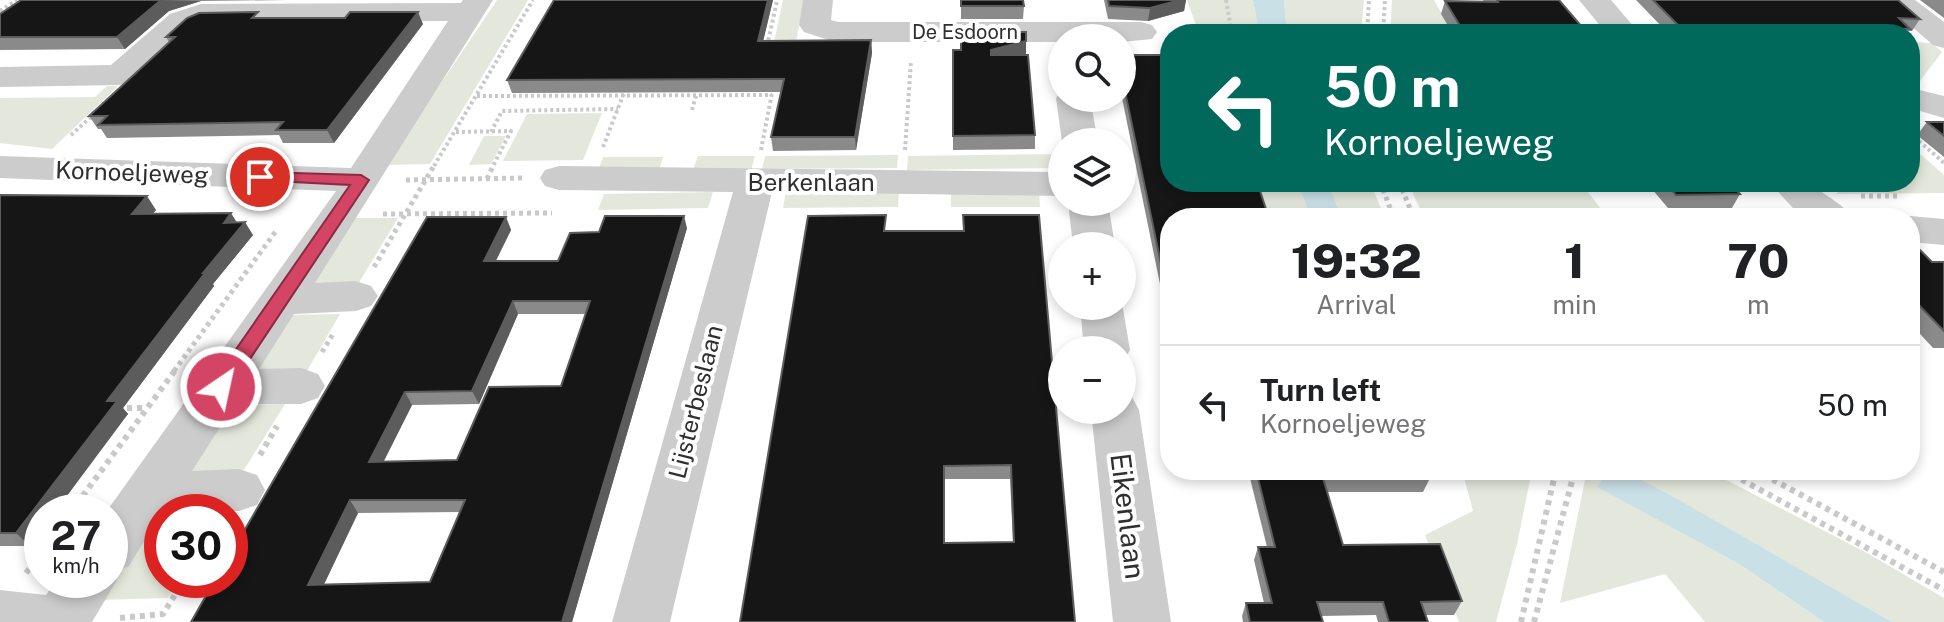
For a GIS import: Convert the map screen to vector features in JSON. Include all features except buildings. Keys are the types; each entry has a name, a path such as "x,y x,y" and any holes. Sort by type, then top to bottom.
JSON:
{"street":[{"name":"De Esdoorn","path":"818,0 815,25 835,32 1048,35"},
{"path":"1594,0 1615,24"},
{"path":"1896,0 1944,38"},
{"path":"0,77 120,75 181,21 201,13 474,6"},
{"path":"148,494 281,300 474,6"},
{"name":"De Esdoorn","path":"1136,32 1141,32"},
{"name":"Kornoeljeweg","path":"0,167 361,180"},
{"name":"Berkenlaan","path":"575,178 1048,184"},
{"name":"Lijsterbeslaan","path":"641,622 755,182"},
{"path":"1798,192 1813,208 1844,207"},
{"path":"1920,217 1944,232"},
{"path":"281,300 356,296"},
{"path":"221,387 301,386"},
{"name":"Eikenlaan","path":"1117,424 1142,622"},
{"path":"148,494 239,490"},
{"path":"128,523 144,500"},
{"path":"0,616 78,611"}],"path":[{"path":"0,11 17,0"},
{"path":"239,490 533,0"},
{"path":"766,51 778,0"},
{"path":"1226,0 1230,24"},
{"path":"1368,24 1369,0"},
{"path":"1384,24 1385,0"},
{"path":"913,32 904,175 916,183"},
{"path":"755,182 775,80"},
{"path":"361,180 575,178 618,109 629,82"},
{"path":"692,110 696,95"},
{"path":"476,96 772,95"},
{"path":"491,132 502,111 618,109"},
{"path":"1923,113 1944,163"},
{"path":"455,132 511,131 487,179"},
{"path":"84,494 314,179"},
{"path":"103,408 147,408"},
{"path":"1521,622 1554,480"},
{"path":"1534,622 1572,480"},
{"path":"1742,480 1944,590"},
{"path":"1774,480 1944,572"},
{"path":"78,611 163,614 173,598"}],"shaded area":[{"path":"497,0 528,0 430,164 386,165"},
{"path":"783,0 804,0 795,47 773,47"},
{"path":"1187,0 1253,0 1257,24 1195,24"},
{"path":"1284,0 1364,0 1362,24 1286,24"},
{"path":"1392,0 1434,0 1447,24 1391,24"},
{"path":"1920,42 1932,43 1942,52 1920,81"},
{"path":"107,86 118,86 52,149 0,143 0,98 95,97"},
{"path":"602,113 583,160 503,161 527,114"},
{"path":"484,136 506,136 491,164 469,165"},
{"path":"1048,154 1048,168 907,170 908,156"},
{"path":"1920,154 1944,175 1944,193 1836,194 1920,192"},
{"path":"898,155 897,168 762,169 765,156"},
{"path":"698,156 755,156 751,170 693,170"},
{"path":"603,157 663,157 659,170 598,171"},
{"path":"899,190 898,207 783,208 786,191"},
{"path":"951,191 1039,191 1040,207 951,207"},
{"path":"713,192 708,208 598,210 604,194"},
{"path":"1258,192 1301,192 1307,208 1263,208"},
{"path":"1332,192 1374,192 1381,208 1338,208"},
{"path":"1412,192 1588,192 1600,208 1420,208"},
{"path":"352,218 398,218 357,286 306,287"},
{"path":"340,314 307,371 251,372 287,315"},
{"path":"285,404 242,473 181,474 227,405"},
{"path":"1465,480 1530,480 1496,622 1459,622 1425,535 1473,511"},
{"path":"1585,480 1603,480 1598,487 1739,564 1824,622 1705,622 1665,574 1560,603"},
{"path":"1641,480 1726,480 1869,554 1944,598 1944,622 1892,622"},
{"path":"144,525 144,598 168,598 96,600 128,598 128,550"}],"water":[{"path":"1253,0 1284,0 1286,24 1257,24"},
{"path":"1301,192 1332,192 1338,208 1307,208"},
{"path":"1602,480 1642,480 1892,622 1824,622 1739,564 1597,487"}],"route":[{"path":"221,387 361,180 260,177"}]}
